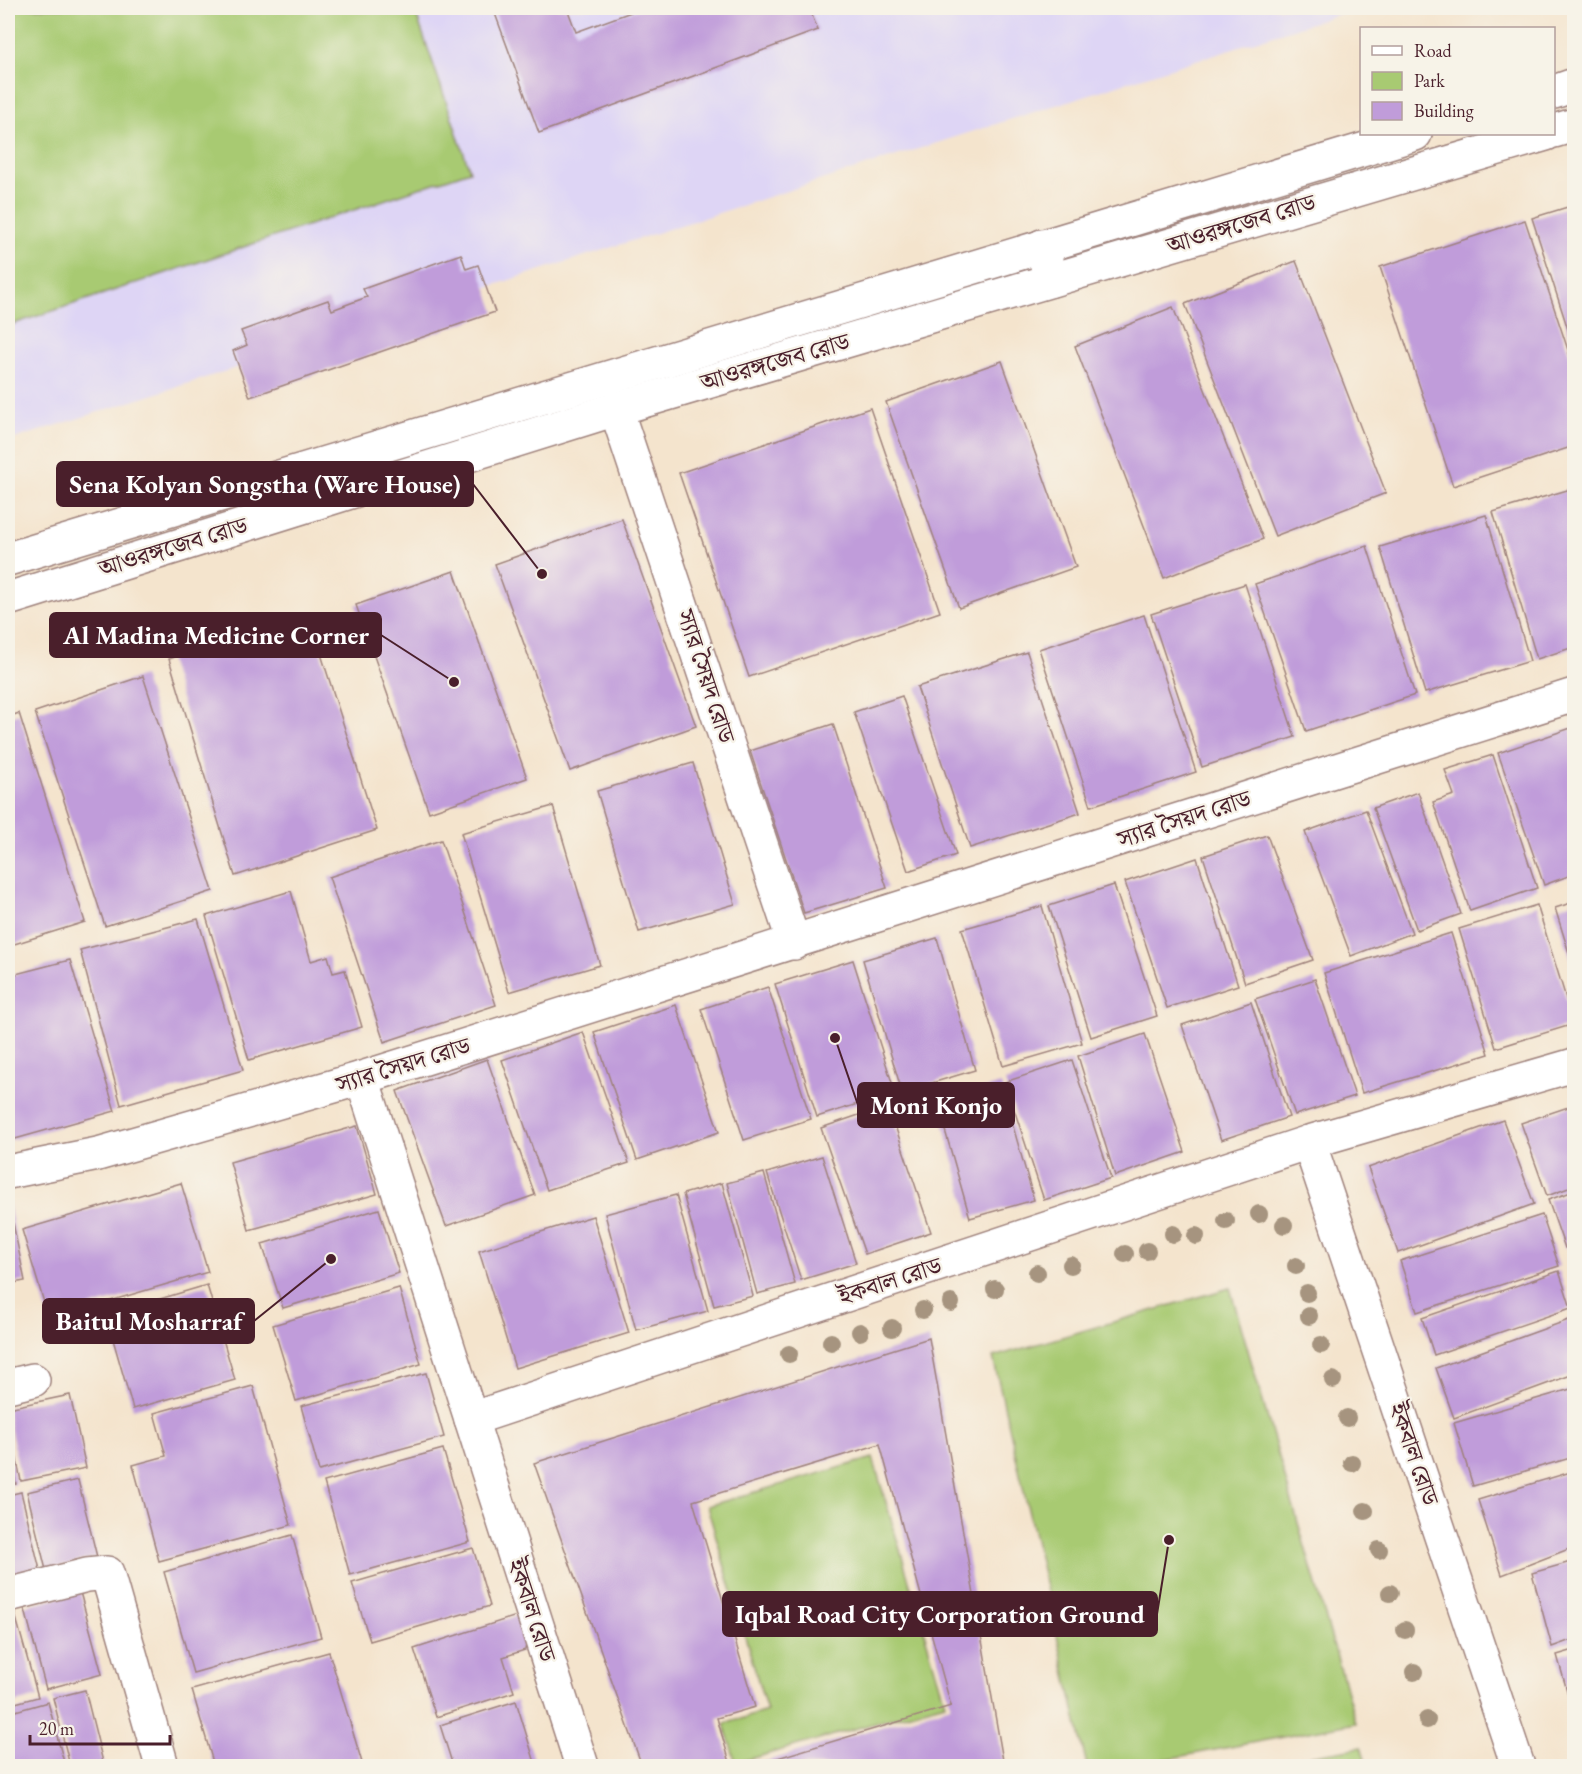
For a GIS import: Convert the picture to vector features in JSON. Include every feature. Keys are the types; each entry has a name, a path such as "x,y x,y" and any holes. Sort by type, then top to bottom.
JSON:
{"street":[{"path":"1555,92 1575,85"},
{"path":"1555,131 1575,125"},
{"name":"আওরঙ্গজেব রোড","path":"8,559 1412,135"},
{"name":"আওরঙ্গজেব রোড","path":"8,599 616,409 1543,135"},
{"path":"1042,246 1052,280"},
{"name":"স্যার সৈয়দ রোড","path":"616,409 794,943"},
{"name":"স্যার সৈয়দ রোড","path":"8,1172 98,1154 362,1078 1575,695"},
{"name":"ইকবাল রোড","path":"471,1419 1309,1143 1575,1065"},
{"name":"ইকবাল রোড","path":"362,1078 582,1767"},
{"name":"ইকবাল রোড","path":"1309,1143 1518,1767"},
{"path":"8,1595 87,1575 107,1573 162,1767"}],"shaded area":[{"path":"8,8 1358,8 8,441"}],"green space":[{"path":"8,8 414,8 470,171 8,326"},
{"path":"1230,1288 1356,1723 1131,1766 1087,1766 993,1357"},
{"path":"873,1458 945,1703 736,1763 724,1724 767,1711 707,1506"},
{"path":"1361,1747 1367,1766 1251,1766"}],"building":[{"path":"493,8 567,8 576,32 642,8 809,8 818,30 539,133"},
{"path":"1574,205 1574,348 1532,218"},
{"path":"1525,220 1574,368 1574,446 1453,486 1380,267"},
{"path":"461,254 466,269 478,265 495,312 250,397 233,351 247,345 241,331 328,300 332,310 367,297 363,289"},
{"path":"1296,261 1386,493 1275,536 1185,304"},
{"path":"1173,307 1263,539 1164,578 1075,346"},
{"path":"1002,361 1076,567 959,608 886,402"},
{"path":"870,408 940,612 749,677 679,473"},
{"path":"1574,488 1574,647 1537,659 1493,512"},
{"path":"1486,515 1530,661 1425,693 1380,547"},
{"path":"622,519 696,726 570,771 495,564"},
{"path":"1367,546 1415,695 1306,731 1255,584"},
{"path":"454,571 527,778 429,812 356,605"},
{"path":"1245,584 1295,737 1202,767 1151,614"},
{"path":"308,613 377,830 235,876 169,659"},
{"path":"1144,615 1196,772 1091,806 1039,649"},
{"path":"1027,652 1080,813 970,848 917,687"},
{"path":"143,676 213,891 105,926 35,712"},
{"path":"902,696 956,855 908,871 854,712"},
{"path":"19,713 85,922 8,946 8,717"},
{"path":"833,724 887,888 804,913 750,751"},
{"path":"1571,728 1574,739 1574,874 1544,885 1498,753"},
{"path":"1493,755 1537,888 1470,911 1433,802 1454,795 1445,770"},
{"path":"693,763 735,904 639,932 597,791"},
{"path":"1418,792 1461,914 1417,930 1373,808"},
{"path":"553,806 600,965 509,992 461,833"},
{"path":"1366,810 1412,933 1351,956 1305,832"},
{"path":"1267,835 1313,960 1245,983 1203,856"},
{"path":"441,840 496,1005 384,1042 329,877"},
{"path":"1197,858 1238,985 1167,1008 1125,882"},
{"path":"1114,885 1157,1016 1091,1037 1049,906"},
{"path":"291,891 311,961 328,956 333,973 345,970 362,1027 249,1060 206,916"},
{"path":"1574,902 1574,969 1555,908"},
{"path":"1537,905 1574,1024 1496,1048 1459,929"},
{"path":"1042,906 1082,1043 1003,1066 962,929"},
{"path":"198,919 243,1070 121,1105 80,950"},
{"path":"1451,933 1489,1054 1362,1093 1324,973"},
{"path":"937,938 975,1070 902,1092 863,960"},
{"path":"70,960 115,1111 8,1141 8,976"},
{"path":"853,960 895,1092 817,1117 775,984"},
{"path":"1315,979 1355,1096 1295,1115 1255,999"},
{"path":"768,987 811,1119 744,1140 701,1009"},
{"path":"1251,1002 1289,1117 1221,1140 1182,1025"},
{"path":"676,1005 719,1132 637,1160 594,1032"},
{"path":"583,1032 629,1163 547,1190 502,1060"},
{"path":"1145,1034 1185,1152 1115,1176 1078,1056"},
{"path":"487,1059 535,1195 446,1226 397,1091"},
{"path":"1072,1060 1111,1178 1044,1200 1005,1082"},
{"path":"1001,1084 1034,1200 970,1218 937,1102"},
{"path":"888,1105 931,1232 865,1254 821,1128"},
{"path":"1574,1105 1574,1186 1547,1196 1521,1123"},
{"path":"1503,1120 1534,1204 1398,1253 1368,1168"},
{"path":"357,1126 377,1194 249,1230 230,1162"},
{"path":"822,1156 856,1263 801,1280 767,1173"},
{"path":"764,1173 795,1284 757,1294 727,1183"},
{"path":"181,1183 208,1272 49,1319 22,1230"},
{"path":"722,1183 753,1296 714,1306 683,1194"},
{"path":"1574,1191 1574,1245 1565,1248 1548,1200"},
{"path":"676,1195 708,1311 636,1330 605,1214"},
{"path":"8,1199 25,1281 8,1284"},
{"path":"379,1209 399,1273 283,1308 262,1244"},
{"path":"1542,1215 1559,1266 1417,1312 1400,1261"},
{"path":"593,1216 629,1333 515,1368 479,1251"},
{"path":"1559,1271 1571,1308 1434,1355 1422,1318"},
{"path":"207,1285 235,1380 133,1409 106,1315"},
{"path":"399,1288 421,1364 296,1401 273,1325"},
{"path":"1574,1318 1574,1374 1454,1418 1436,1368"},
{"path":"929,1338 1004,1766 751,1766 951,1706 880,1444 693,1501 755,1707 717,1718 731,1766 642,1766 534,1463"},
{"path":"426,1373 444,1437 319,1471 301,1406"},
{"path":"253,1386 291,1525 159,1561 133,1465 166,1456 154,1413"},
{"path":"1574,1388 1574,1457 1473,1486 1454,1423"},
{"path":"70,1395 86,1468 21,1481 8,1408"},
{"path":"8,1448 16,1484 8,1485"},
{"path":"443,1449 470,1542 350,1575 324,1482"},
{"path":"1574,1471 1574,1547 1502,1575 1478,1500"},
{"path":"78,1480 97,1557 46,1570 27,1492"},
{"path":"21,1492 40,1570 8,1578 8,1495"},
{"path":"292,1535 321,1637 193,1673 164,1572"},
{"path":"473,1548 490,1606 370,1641 352,1583"},
{"path":"1574,1561 1574,1639 1552,1647 1532,1573"},
{"path":"80,1592 102,1674 46,1689 24,1606"},
{"path":"13,1607 38,1697 8,1705 8,1609"},
{"path":"532,1611 525,1650 503,1657 514,1692 436,1717 414,1649"},
{"path":"1574,1650 1574,1716 1557,1655"},
{"path":"329,1652 363,1766 214,1766 192,1690"},
{"path":"85,1690 104,1766 70,1766 53,1698"},
{"path":"516,1701 536,1766 453,1766 440,1725"},
{"path":"48,1702 65,1766 9,1766 8,1713"}],"place":[{"name":"Sena Kolyan Songstha (Ware House)","path":"542,574"},
{"name":"Al Madina Medicine Corner","path":"454,682"},
{"name":"Moni Konjo","path":"835,1038"},
{"name":"Baitul Mosharraf","path":"331,1259"},
{"name":"Iqbal Road City Corporation Ground","path":"1169,1540"}]}
